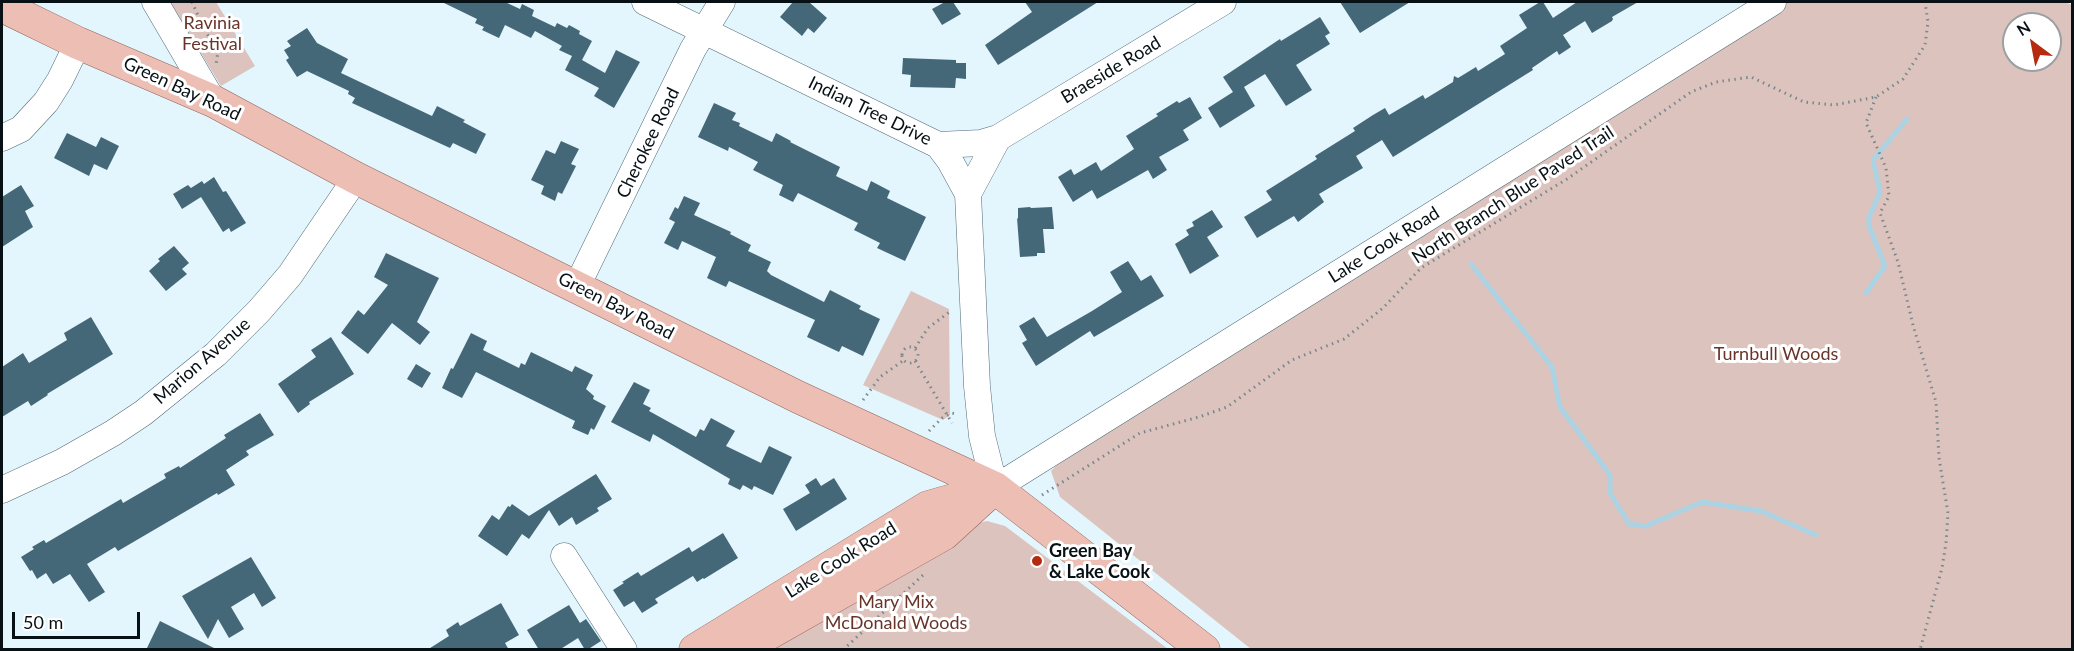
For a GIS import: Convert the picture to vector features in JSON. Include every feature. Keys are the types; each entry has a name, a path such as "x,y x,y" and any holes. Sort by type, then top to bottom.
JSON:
{"main road":[{"name":"Green Bay Road","path":"2,6 78,43 213,101 356,178 798,397 995,488 1204,650"},
{"name":"Lake Cook Road","path":"695,650 928,507 995,488"},
{"name":"Lake Cook Road","path":"740,650 944,534 995,488"}],"street":[{"path":"155,2 213,101"},
{"name":"Indian Tree Drive","path":"645,2 938,145 955,169 968,194 977,386 982,436 995,488"},
{"name":"Cherokee Road","path":"577,286 689,57 722,2"},
{"name":"Braeside Road","path":"938,145 981,143 998,138 1223,2"},
{"name":"Lake Cook Road","path":"995,488 1773,2"},
{"path":"2,138 21,129 46,102 60,80 78,43"},
{"path":"968,194 998,138"},
{"name":"Marion Avenue","path":"2,490 62,462 114,433 143,413 216,354 290,275 356,178"},
{"path":"564,556 624,650"}],"path":[{"path":"192,2 204,29 218,51 216,69"},
{"name":"North Branch Blue Paved Trail","path":"1052,489 1140,433 1227,407 1292,360 1344,339 1383,308 1421,268 1567,179 1691,92 1716,82 1751,77 1804,102 1834,105 1876,97 1903,80 1924,45 1929,22 1925,2"},
{"path":"1876,97 1866,123 1886,168 1889,196 1880,213 1898,261 1913,325 1936,402 1939,458 1948,513 1942,568 1920,650"},
{"path":"915,348 928,328 952,310"},
{"path":"910,346 915,348 918,355 915,361 908,363 904,360 902,352 910,346"},
{"path":"863,400 880,377 904,360"},
{"path":"915,361 952,423"},
{"path":"928,432 947,415 956,414"},
{"path":"843,650 929,571"}],"green space":[{"name":"Ravinia Festival","path":"170,2 216,2 255,66 221,86"},
{"name":"Turnbull Woods","path":"1786,2 2065,2 2072,5 2072,649 1251,649 1060,497 1051,471 1107,431"},
{"path":"911,291 949,309 950,415 943,420 863,385"},
{"name":"Mary Mix McDonald Woods","path":"987,521 1005,526 1168,649 753,650 978,523"}],"building":[{"path":"442,2 505,2 520,9 522,4 534,10 532,16 555,27 557,23 567,28 569,25 580,31 579,34 592,41 582,60 605,73 616,50 640,62 614,108 594,96 599,88 565,70 572,56 559,50 562,46 535,31 531,38 505,25 499,38 482,30 484,27 475,23 477,19"},
{"path":"793,2 809,2 827,18 814,33 808,28 802,36 780,17"},
{"path":"945,2 953,2 961,14 942,25 932,9"},
{"path":"1025,2 1098,2 998,65 985,45 1032,12"},
{"path":"1340,2 1410,2 1360,33"},
{"path":"1543,2 1553,18 1577,2 1638,2 1612,17 1612,21 1592,33 1585,21 1563,35 1571,47 1559,55 1557,51 1532,68 1533,70 1393,157 1382,140 1356,156 1363,168 1319,194 1324,202 1298,222 1294,216 1257,238 1244,217 1272,200 1266,191 1317,159 1315,156 1355,131 1353,128 1385,108 1389,115 1423,95 1425,99 1453,82 1454,76 1458,78 1476,67 1478,71 1505,54 1500,46 1527,28 1519,15"},
{"path":"1320,17 1330,33 1325,36 1330,44 1296,65 1312,90 1286,106 1265,74 1244,87 1255,106 1220,128 1208,108 1233,92 1223,77 1280,39 1281,41"},
{"path":"307,28 317,43 348,59 341,73 432,116 437,106 486,134 476,154 453,143 450,148 352,103 355,98 348,94 349,91 307,71 297,77 286,60 289,58 284,50 291,46 287,41"},
{"path":"903,58 956,60 956,63 966,63 966,79 956,78 955,88 910,87 911,75 902,74"},
{"path":"1190,97 1202,118 1183,130 1189,140 1159,157 1167,170 1153,179 1148,170 1097,199 1092,190 1073,202 1058,177 1071,169 1074,175 1096,162 1101,171 1134,149 1126,136 1177,101 1179,103"},
{"path":"714,103 736,113 732,120 740,123 739,126 772,142 776,133 840,167 836,176 867,191 871,181 890,191 887,198 926,217 905,261 877,248 880,243 854,230 858,223 798,193 793,202 779,195 783,185 753,170 758,162 729,147 728,151 698,137"},
{"path":"67,133 96,147 101,137 119,146 107,170 94,164 89,176 54,158"},
{"path":"561,141 579,149 571,164 576,166 562,194 558,192 555,201 541,194 544,186 531,180 546,150 555,154"},
{"path":"214,177 223,192 226,191 246,223 231,232 229,228 223,232 201,197 182,209 173,194 188,185 191,188 202,181 204,184"},
{"path":"21,185 34,206 25,211 33,227 2,247 2,197"},
{"path":"684,196 700,203 694,215 731,232 730,234 751,245 748,251 771,262 767,271 771,275 824,302 830,290 861,306 859,309 880,319 863,356 842,346 839,352 807,337 815,320 729,281 726,287 707,278 716,257 682,241 678,250 664,243 675,222 669,219 675,207 678,209"},
{"path":"1052,207 1054,229 1043,229 1045,253 1020,257 1018,208"},
{"path":"1212,210 1223,227 1207,237 1219,256 1190,274 1175,244 1189,235 1186,230 1194,226 1192,222"},
{"path":"174,246 189,263 182,269 187,274 166,291 149,271 160,261 158,259"},
{"path":"386,253 439,278 417,322 430,332 420,345 392,323 368,354 341,333 358,310 364,315 388,285 374,277"},
{"path":"1128,261 1141,281 1151,275 1164,296 1094,337 1090,331 1036,366 1022,343 1027,340 1019,326 1034,317 1047,337 1092,311 1122,292 1110,272"},
{"path":"91,317 113,354 31,406 28,401 2,417 2,367 23,353 29,363 67,340 64,333"},
{"path":"471,333 487,341 483,350 519,368 521,363 525,365 531,352 572,372 575,366 593,375 586,389 594,396 593,399 606,406 594,430 591,428 588,435 572,428 575,421 476,372 462,398 442,388"},
{"path":"331,337 354,374 309,402 310,404 298,413 278,384 316,357 311,350"},
{"path":"416,364 431,373 422,388 407,379"},
{"path":"634,382 650,390 643,404 651,408 649,411 696,437 700,429 704,431 711,418 735,431 726,446 761,463 769,446 792,457 773,495 754,486 752,490 743,485 740,490 728,484 730,479 653,434 650,442 611,422"},
{"path":"260,413 274,435 246,451 249,455 226,470 235,485 218,495 217,493 118,551 115,547 87,564 105,592 89,602 70,574 53,584 46,573 37,579 32,570 30,571 21,557 34,549 32,547 44,540 46,543 121,499 123,503 166,478 164,474 179,466 180,468 226,438 224,435"},
{"path":"596,474 612,499 597,508 599,511 576,525 572,517 559,526 549,510 529,539 522,534 507,556 478,536 492,515 499,520 508,506 512,504 529,516"},
{"path":"816,478 821,486 834,478 847,499 796,531 783,509 810,493 805,485"},
{"path":"723,533 738,558 697,582 693,576 655,599 658,603 642,613 634,601 624,607 613,590 638,572 641,576 689,547 692,552"},
{"path":"251,557 276,598 262,607 254,593 231,607 244,629 229,638 218,619 208,639 182,596"},
{"path":"501,603 519,635 505,643 509,650 427,650 449,636 446,630 458,622 460,626"},
{"path":"569,605 580,623 586,619 601,641 587,650 578,638 559,650 539,650 527,630"},
{"path":"160,621 218,650 146,650"}],"waterway":[{"path":"1866,293 1885,266 1869,226 1869,217 1880,192 1873,160 1907,119"},
{"path":"1471,264 1552,367 1560,407 1610,475 1610,493 1629,524 1646,526 1702,502 1761,511 1816,535"}],"place":[{"name":"Green Bay & Lake Cook","path":"1037,561"}]}
